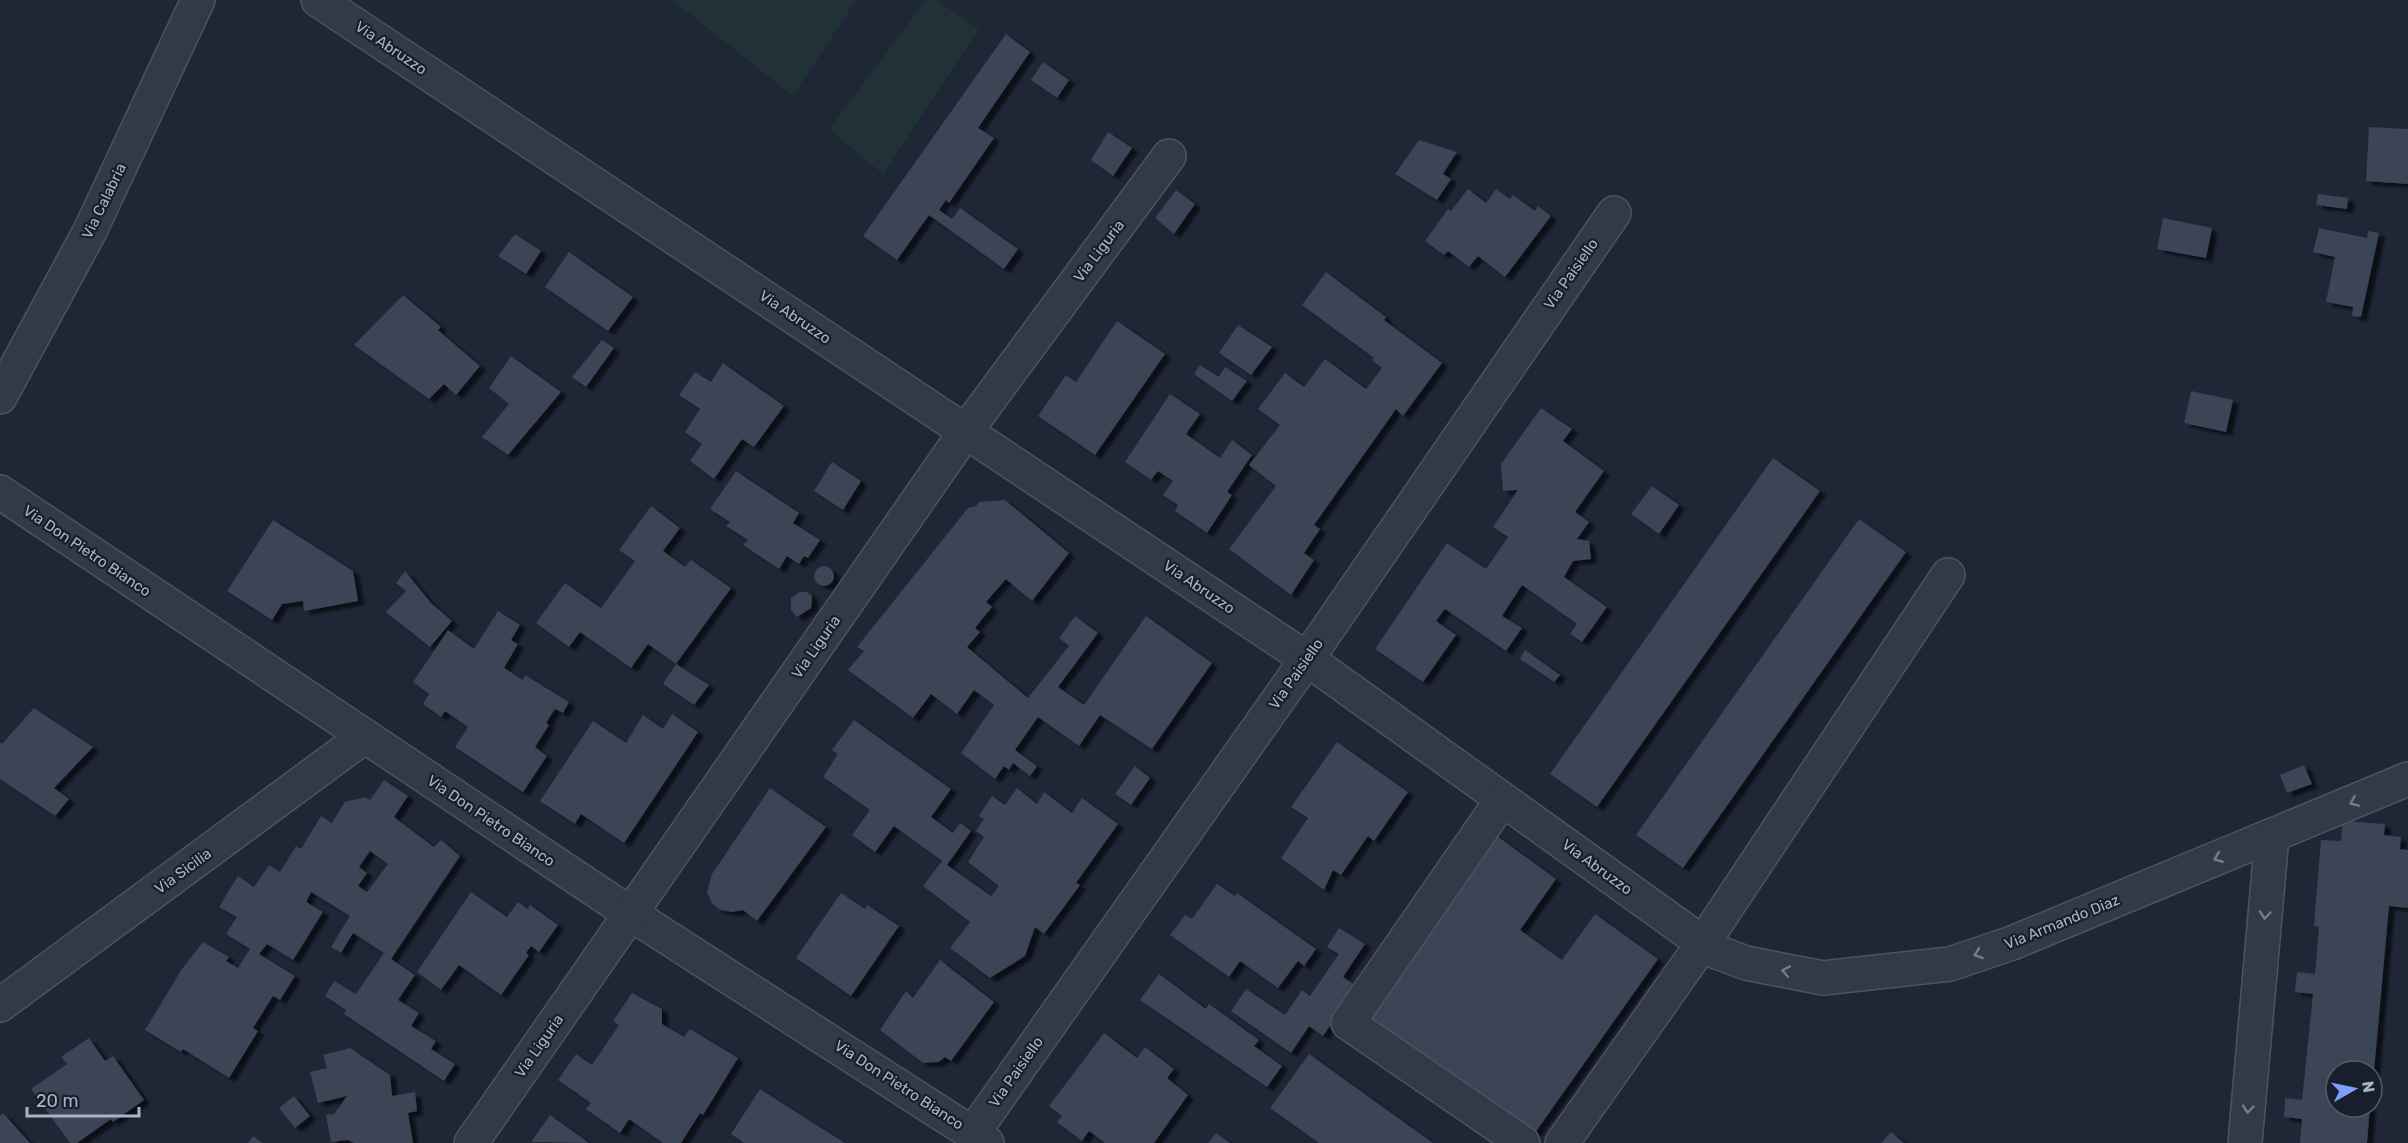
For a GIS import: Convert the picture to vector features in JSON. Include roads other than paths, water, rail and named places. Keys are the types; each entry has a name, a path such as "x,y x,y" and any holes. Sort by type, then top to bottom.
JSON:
{"street":[{"name":"Via Calabria","path":"0,397 90,231 198,0"},
{"name":"Via Abruzzo","path":"318,0 1306,659 1702,943"},
{"name":"Via Liguria","path":"471,1143 966,431 1169,156"},
{"name":"Via Paisiello","path":"980,1138 1306,659 1614,213"},
{"name":"Via Don Pietro Bianco","path":"0,492 631,914 980,1138"},
{"path":"1562,1143 1702,943 1947,575"},
{"name":"Via Sicilia","path":"0,1005 365,736"},
{"name":"Via Armando Diaz","path":"1702,943 1714,951 1746,963 1823,978 1950,964 2022,938 2408,779"},
{"path":"1502,800 1348,1023 1523,1143"},
{"path":"2245,1143 2272,836"}]}
